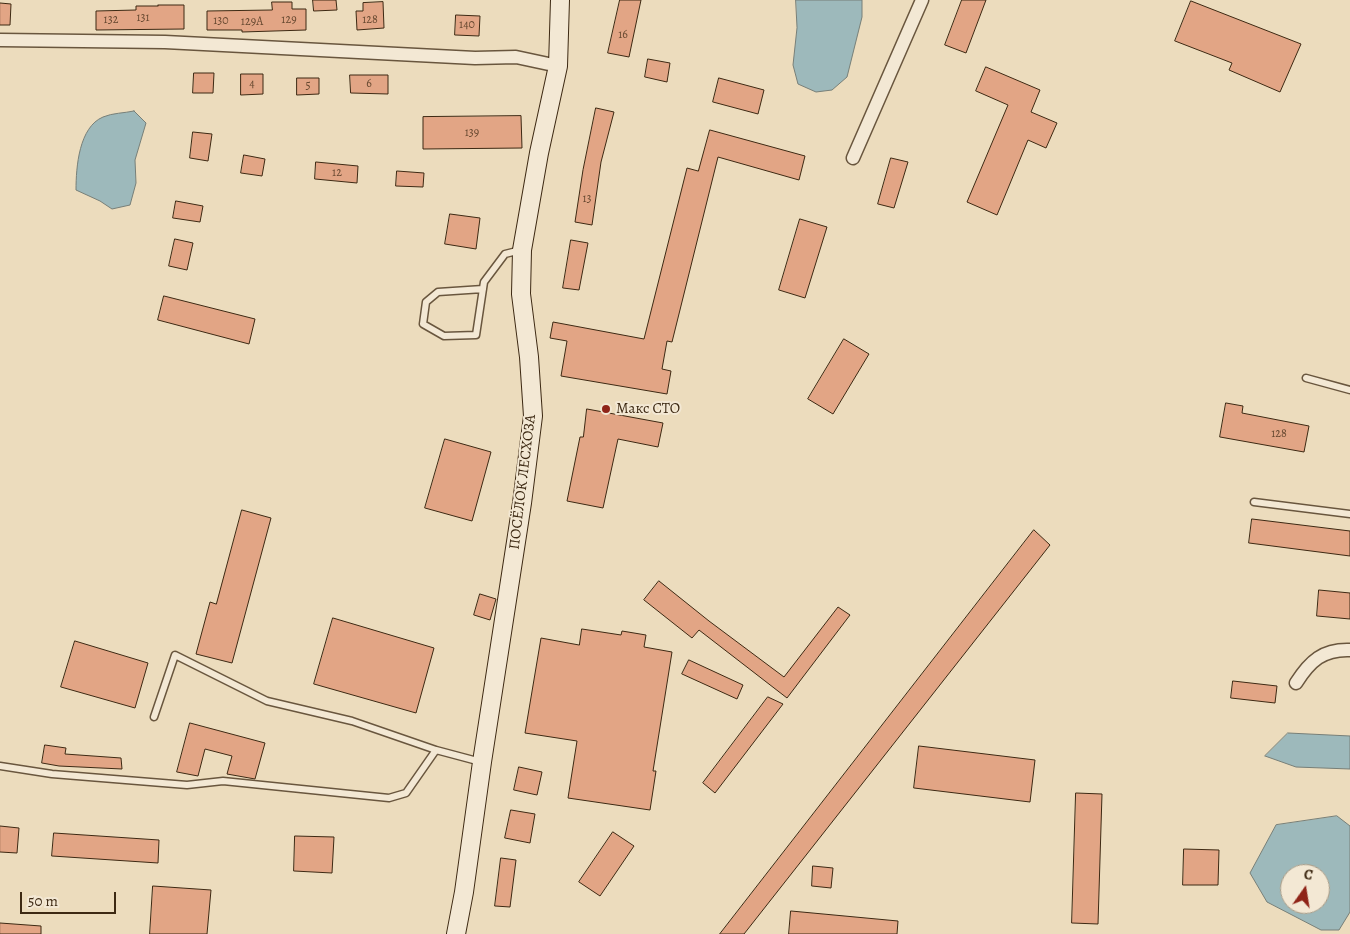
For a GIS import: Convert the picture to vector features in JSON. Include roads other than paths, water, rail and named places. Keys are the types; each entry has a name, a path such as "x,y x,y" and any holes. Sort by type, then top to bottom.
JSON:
{"street":[{"name":"ПОСЁЛОК ЛЕСХОЗА","path":"456,934 464,892 522,503 532,416 529,358 522,294 522,250 558,66 560,0"},
{"path":"853,158 922,0"},
{"path":"0,40 165,42 475,58 516,57 558,66"},
{"path":"1296,683 1306,667 1319,656 1338,649 1350,650"}],"lane":[{"path":"483,289 438,292 426,302 424,324 444,336 476,335 483,289 484,282 506,254 522,250"},
{"path":"1306,378 1350,390"},
{"path":"1254,502 1350,514"},
{"path":"154,716 176,655 267,701 352,721 436,750 482,762"},
{"path":"0,766 52,774 177,785 223,781 389,798 406,793 436,750"}],"water":[{"path":"796,0 862,0 862,17 847,77 832,90 816,92 798,84 793,65 797,28"},
{"path":"134,111 146,123 135,160 136,183 130,205 112,209 76,190 80,149 89,129 95,122 103,117"},
{"path":"1288,733 1350,736 1350,769 1296,767 1265,756"},
{"path":"1337,816 1350,826 1350,912 1339,930 1321,930 1290,914 1330,914 1330,864 1280,864 1280,909 1267,902 1250,873 1276,825"}],"place":[{"name":"Макс СТО","path":"606,409"}]}
